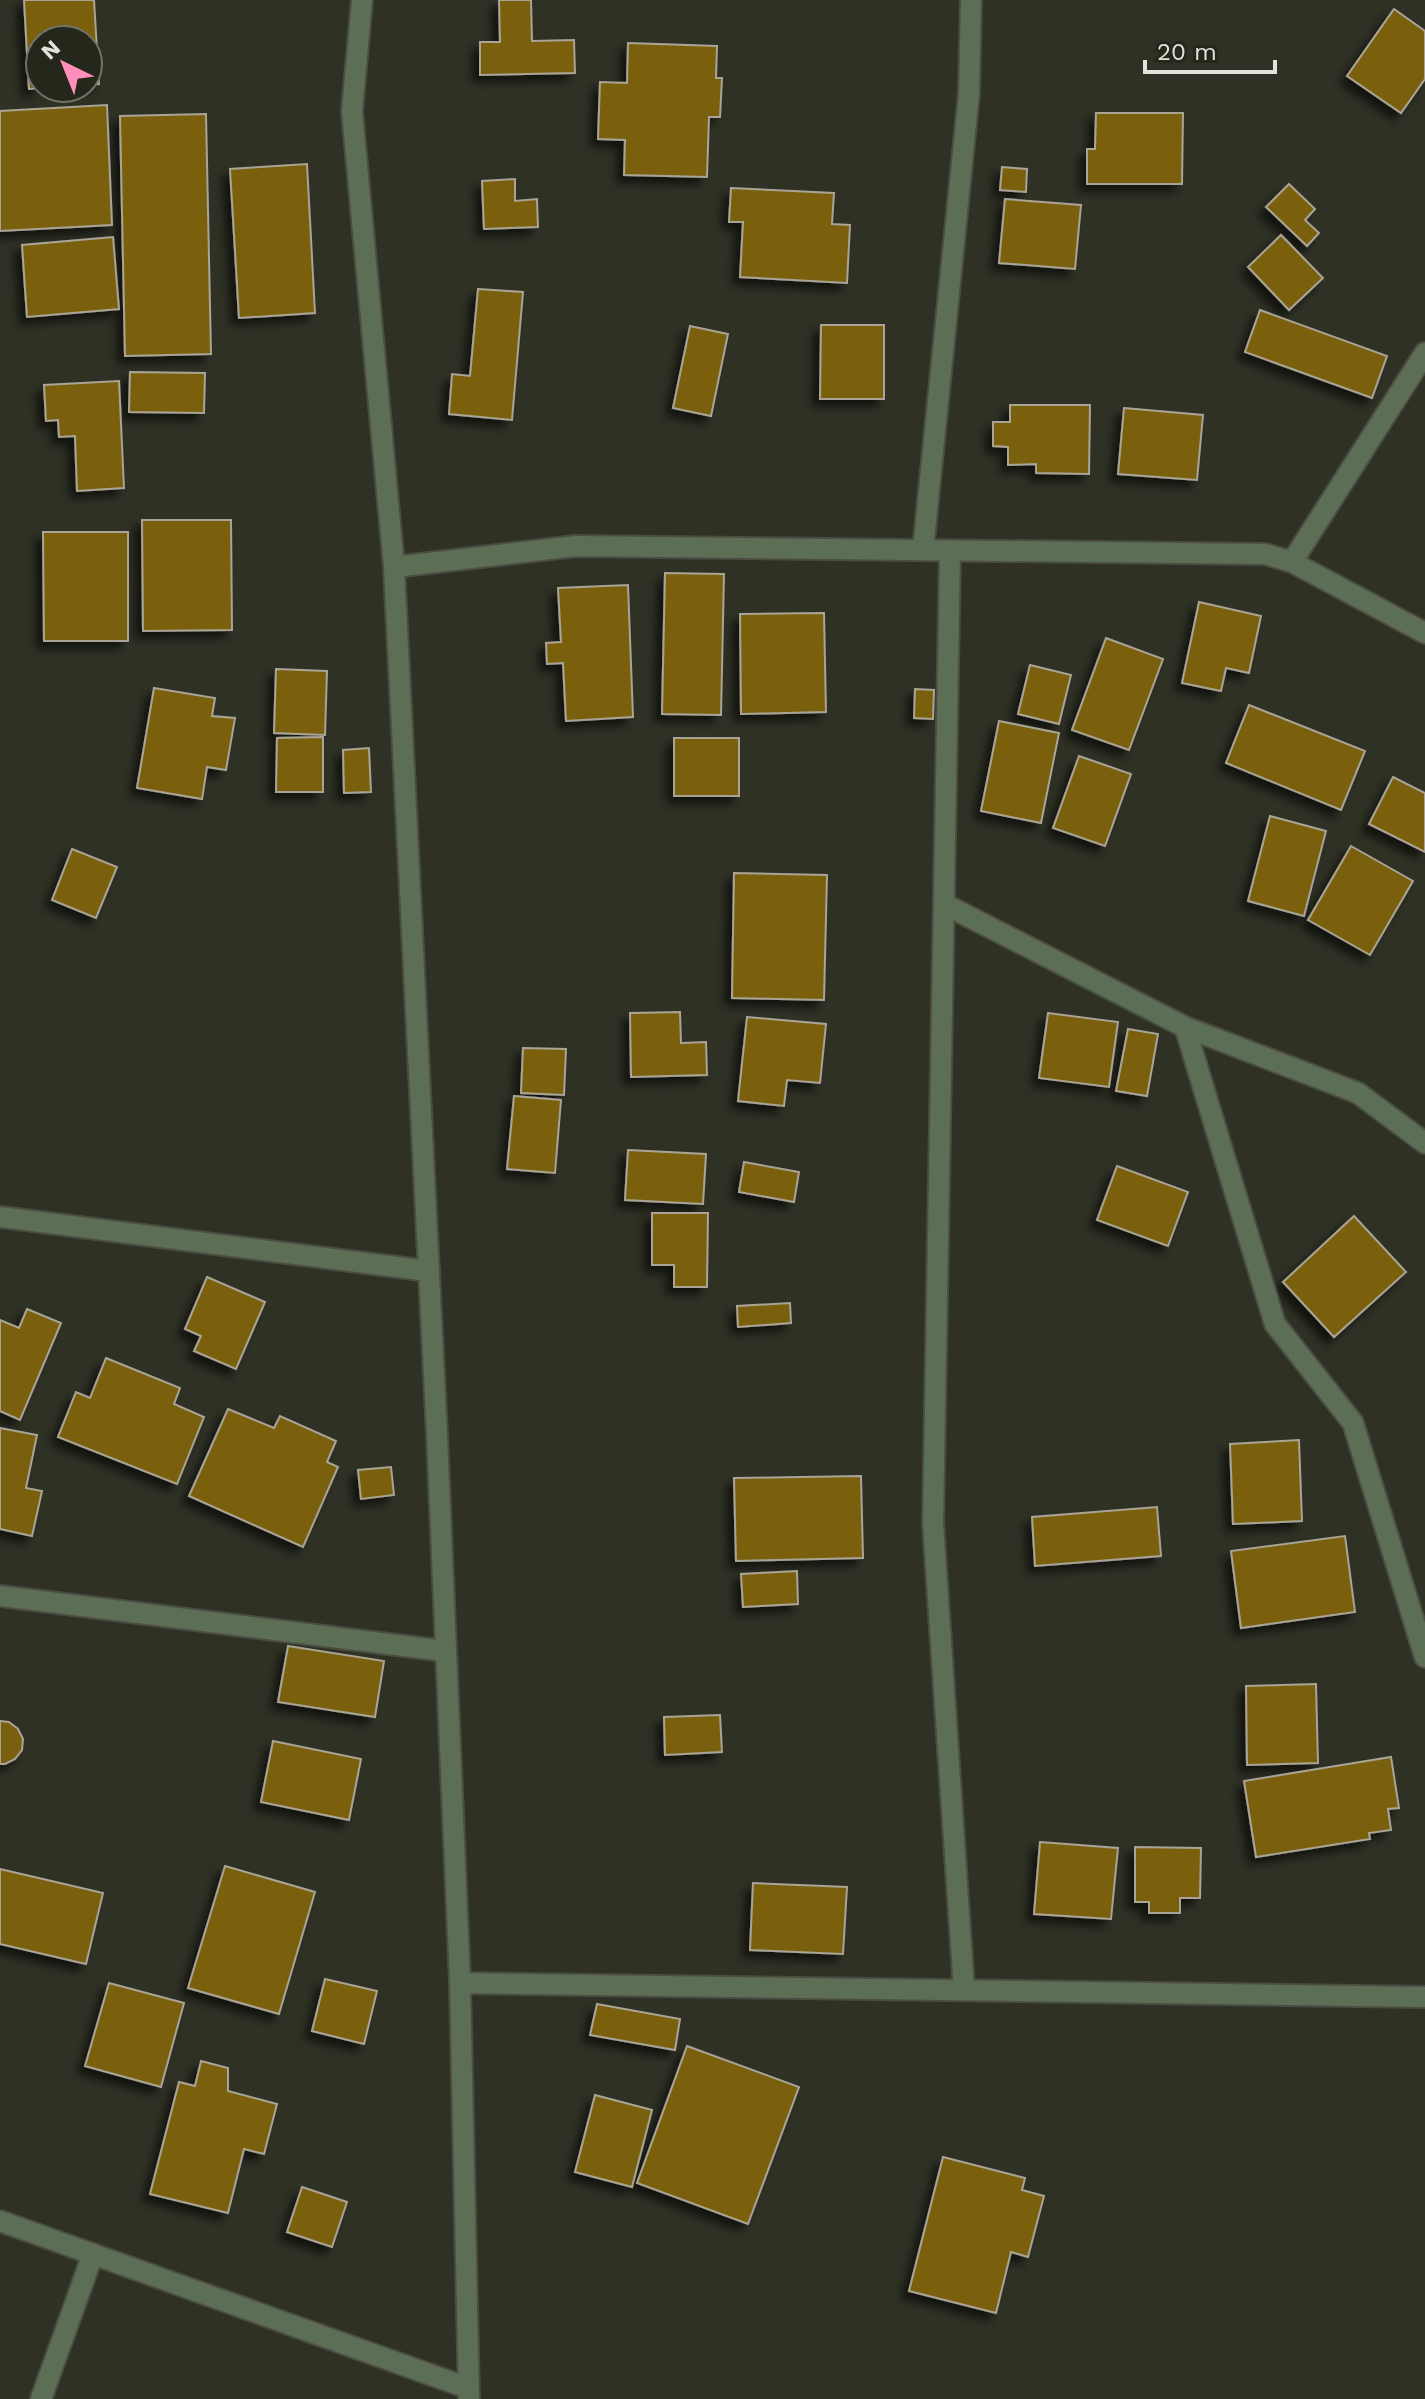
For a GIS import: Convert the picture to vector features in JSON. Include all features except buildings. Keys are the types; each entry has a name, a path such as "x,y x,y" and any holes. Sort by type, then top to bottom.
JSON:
{"street":[{"path":"0,2221 468,2394 460,1983 394,567 352,111 362,0"},
{"path":"923,550 969,93 971,0"},
{"path":"1292,562 1425,353"},
{"path":"394,567 576,546 1265,554 1292,562 1425,633"},
{"path":"950,551 943,1097 933,1523 964,1990"},
{"path":"944,904 1185,1027 1358,1093 1425,1143"},
{"path":"1185,1027 1275,1324 1353,1423 1425,1657"},
{"path":"0,1217 429,1271"},
{"path":"0,1596 445,1651"},
{"path":"460,1983 1425,1997"},
{"path":"41,2399 93,2254"}]}
